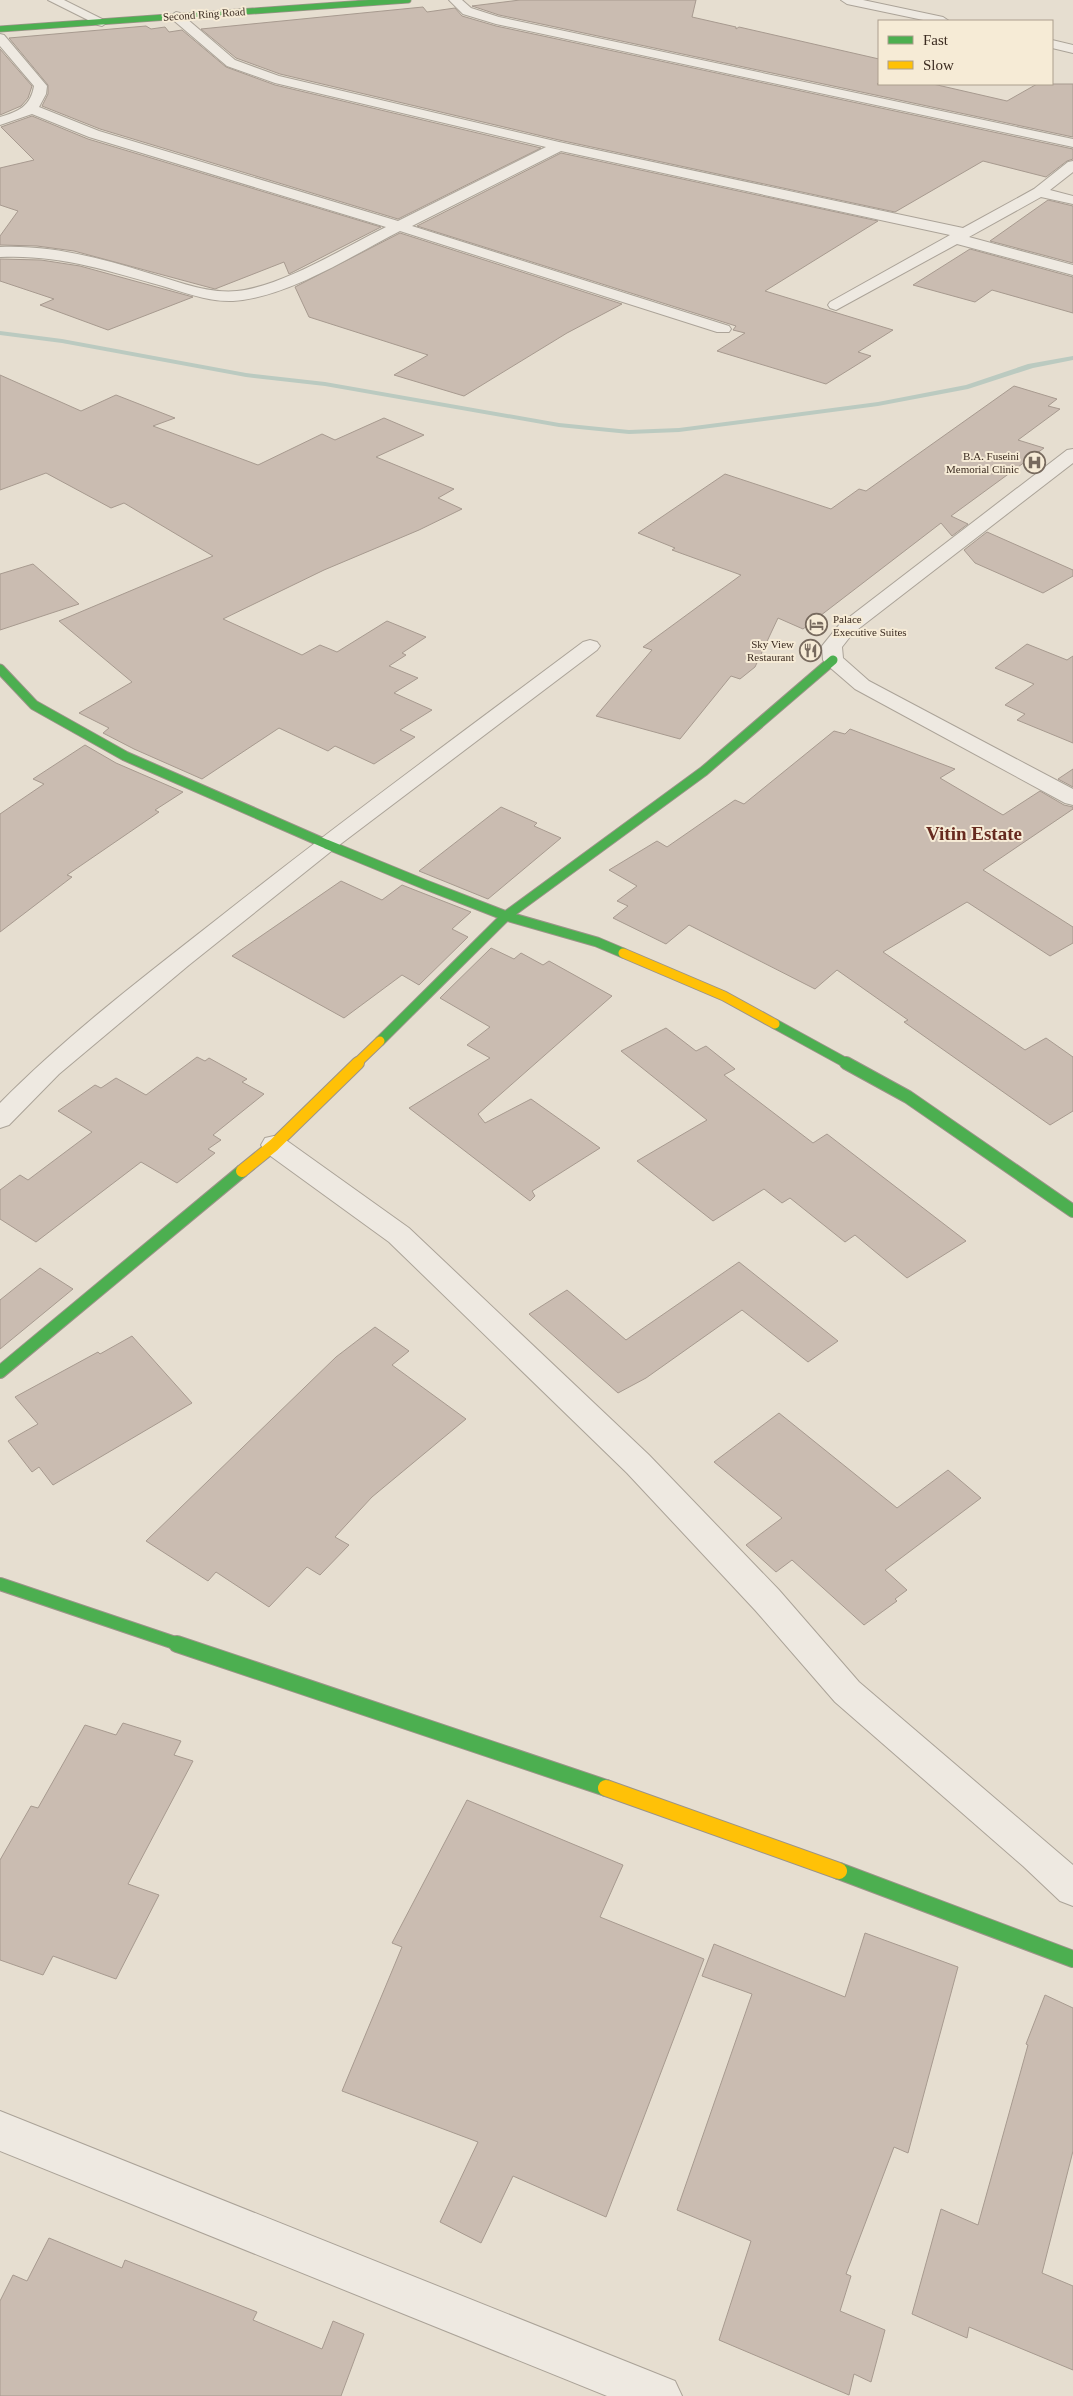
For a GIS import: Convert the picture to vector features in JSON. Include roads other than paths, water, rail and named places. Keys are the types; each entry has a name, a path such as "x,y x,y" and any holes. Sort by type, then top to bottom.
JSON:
{"street":[{"path":"54,0 102,22"},
{"name":"Second Ring Road","path":"0,29 176,16 311,3 408,0"},
{"path":"455,0 467,11 496,20 1073,143"},
{"path":"847,0 938,20"},
{"path":"176,16 231,63 249,72 559,146 958,235 1073,270"},
{"path":"0,38 41,86 40,98 31,109 0,121"},
{"path":"1053,44 1073,49"},
{"path":"31,109 94,134 398,226 723,329"},
{"path":"0,252 42,251 68,254 202,292 228,296 252,293 280,286 559,146"},
{"path":"836,305 958,235 1039,192 1073,165"},
{"path":"1039,192 1073,200"},
{"path":"1073,454 846,629 832,646 833,660 862,684 1073,798"},
{"path":"0,1119 50,1068 180,960 326,844 590,646"},
{"path":"0,1372 274,1145 506,916 704,771 833,660"},
{"path":"0,668 34,705 78,732 125,756 326,844 506,916 596,942 724,996 908,1097 1073,1210"},
{"path":"274,1145 399,1235 638,1464 767,1600 847,1692 1036,1854 1073,1889"},
{"path":"0,1584 446,1733 920,1900 1073,1959"},
{"path":"0,2131 660,2396"}],"waterway":[{"path":"0,333 62,341 246,375 325,384 559,425 629,432 679,430 878,404 968,387 1031,366 1073,358"}],"place":[{"name":"B.A. Fuseini Memorial Clinic","path":"1035,462"},
{"name":"Palace Executive Suites","path":"817,625"},
{"name":"Sky View Restaurant","path":"810,650"}],"district":[{"name":"Vitin Estate","path":"974,833"}]}
